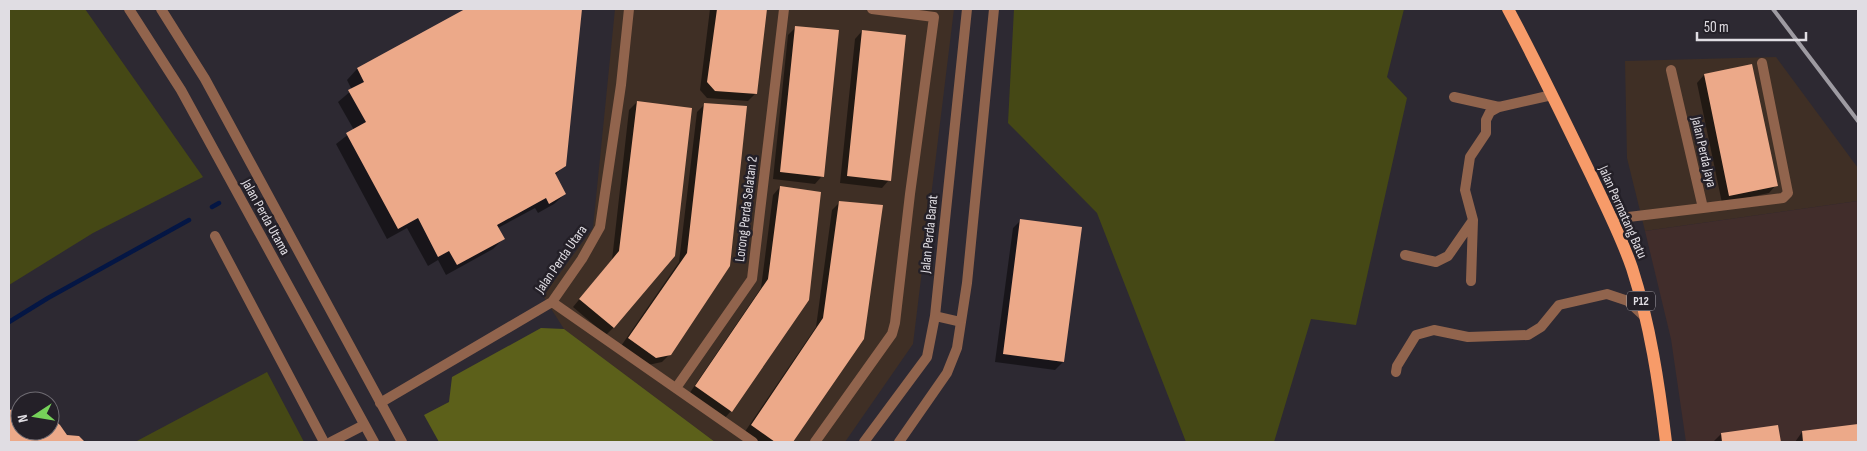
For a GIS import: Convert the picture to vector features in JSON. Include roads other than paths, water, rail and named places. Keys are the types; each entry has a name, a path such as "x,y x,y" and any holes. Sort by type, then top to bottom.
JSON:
{"main road":[{"name":"Jalan Permatang Batu","path":"1508,9 1612,219 1632,268 1644,316 1662,408 1666,442"}],"street":[{"name":"Jalan Perda Utama","path":"129,9 181,90 374,442"},
{"name":"Jalan Perda Utama","path":"161,9 205,79 402,442"},
{"name":"Jalan Perda Utara","path":"380,402 552,302 600,227 620,95 629,9"},
{"name":"Lorong Perda Selatan 2","path":"676,388 752,279 784,9"},
{"path":"816,442 892,334 895,323 934,18 872,9"},
{"name":"Jalan Perda Barat","path":"864,442 927,357 935,316 967,9"},
{"path":"899,442 948,373 957,348 967,283 994,9"},
{"path":"1703,208 1782,198 1788,194 1762,63"},
{"name":"Jalan Perda Jaya","path":"1612,219 1703,208 1671,70"},
{"path":"1471,281 1473,220 1465,190 1470,157 1486,134 1486,120 1490,112 1498,107 1552,95"},
{"path":"1454,97 1490,103 1498,107"},
{"path":"1405,255 1436,262 1448,256 1473,220"},
{"path":"215,236 324,442"},
{"path":"1396,372 1397,366 1416,335 1434,330 1468,338 1528,335 1541,327 1559,306 1607,294 1628,301 1644,316"},
{"path":"552,302 753,442"},
{"path":"935,316 961,322"},
{"path":"331,442 364,425"}],"waterway":[{"path":"212,207 219,203"},
{"path":"9,322 48,298 189,220"}],"railway":[{"path":"1773,9 1858,121"}]}
